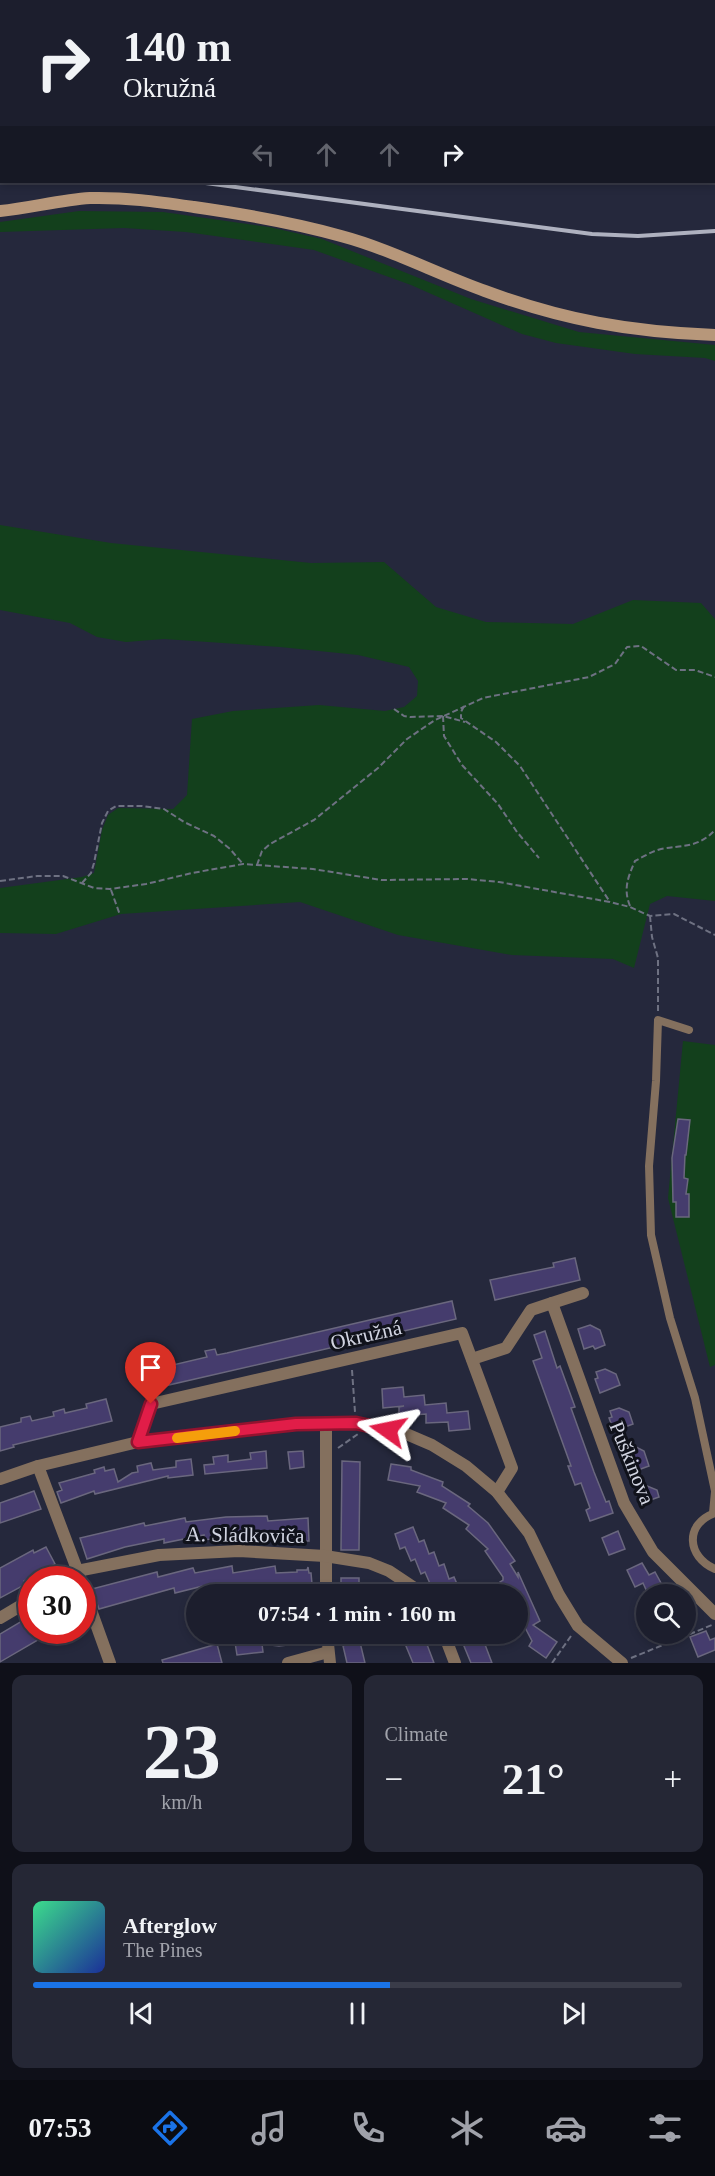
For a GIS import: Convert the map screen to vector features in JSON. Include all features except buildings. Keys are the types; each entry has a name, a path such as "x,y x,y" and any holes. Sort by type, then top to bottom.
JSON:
{"main road":[{"path":"0,211 88,198 115,198 176,204 273,219 343,236 484,291 562,316 617,328 671,334 715,335"}],"street":[{"path":"472,1359 506,1348 531,1310 582,1293"},
{"name":"Puškinova","path":"552,1303 624,1503 653,1552 715,1614"},
{"name":"Okružná","path":"138,1442 151,1404 462,1333 512,1468 497,1492"},
{"path":"326,1423 326,1584"},
{"path":"0,1479 38,1466 138,1442 296,1424 356,1423 404,1433 432,1445 466,1466 497,1492 529,1533 559,1594 578,1626 628,1660"},
{"path":"38,1466 76,1566"},
{"name":"A. Sládkoviča","path":"96,1571 159,1554 239,1551 325,1556 369,1563 389,1571 408,1584"},
{"path":"0,1618 18,1607"},
{"path":"96,1624 110,1663"},
{"path":"448,1644 455,1663"},
{"path":"288,1663 329,1658"}],"lane":[{"path":"689,1030 658,1020 649,1166 651,1235 670,1318 695,1398 715,1491 714,1513 697,1525 692,1537 695,1552 706,1565 715,1569"}],"path":[{"path":"257,865 262,851 270,844 314,820 378,768 407,739 435,720 465,705 483,698 589,676 615,664 627,647 641,646 675,670 695,670 715,677"},
{"path":"465,705 461,718 496,742 520,766 610,902"},
{"path":"394,709 410,717 444,716 465,722"},
{"path":"444,716 444,736 462,765 498,804 539,858"},
{"path":"82,883 91,873 98,837 108,811 116,806 164,809 184,822 214,836 243,864"},
{"path":"630,907 626,896 626,884 635,861 660,849 690,846 709,837 715,830"},
{"path":"0,881 37,876 63,876 94,888 110,889 243,864 313,869 381,880 467,879 499,882 610,902 630,907 650,916 674,915 715,935"},
{"path":"110,889 120,915"},
{"path":"650,916 652,937 658,958 658,1020"},
{"path":"325,1456 358,1433 351,1358"},
{"path":"628,1660 715,1624"},
{"path":"552,1663 571,1636 578,1640"}],"green space":[{"path":"79,211 163,212 269,227 322,239 471,299 579,332 715,345 715,361 705,358 635,354 556,343 522,334 411,285 314,250 186,232 124,228 0,232 0,222"},
{"path":"0,525 111,543 311,563 384,562 436,607 486,622 573,624 633,600 701,603 715,619 715,901 667,896 650,904 634,968 613,959 512,955 398,935 300,902 121,914 56,934 0,933 0,888 82,877 94,873 102,830 108,815 118,808 173,809 187,795 192,719 233,711 319,705 385,711 404,707 417,696 418,681 409,667 358,655 164,639 126,642 97,637 70,623 0,610"},
{"path":"683,1041 715,1045 715,1365 710,1367 668,1198"}],"railway":[{"path":"206,183 592,234 638,236 715,231"}],"slow traffic":[{"path":"177,1438 235,1431"}],"route":[{"path":"151,1404 138,1442 296,1424 356,1423 388,1430"}]}
